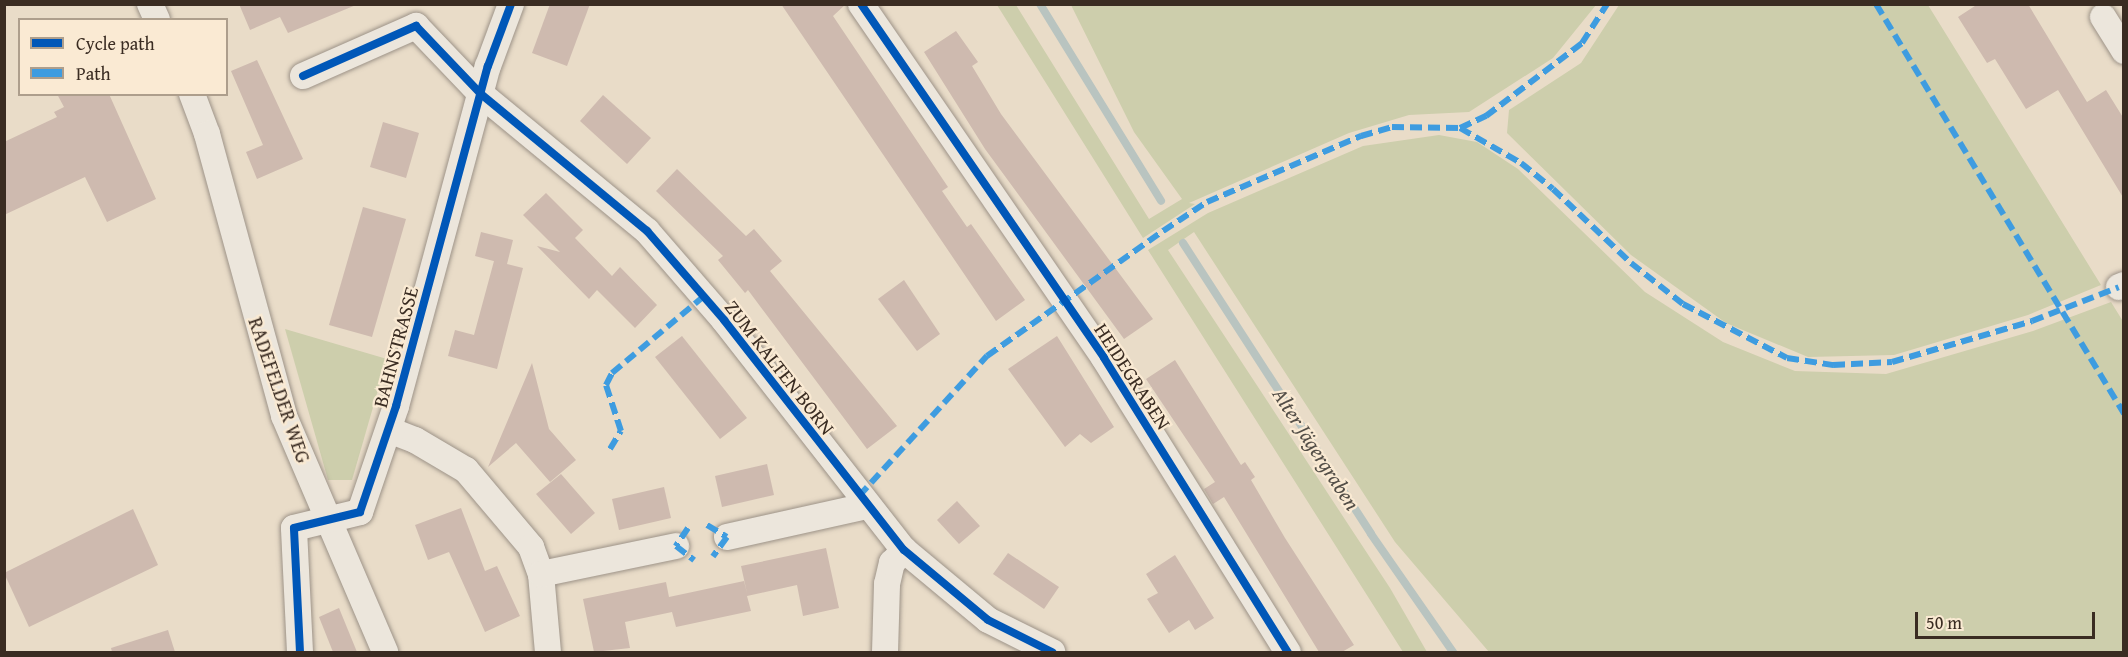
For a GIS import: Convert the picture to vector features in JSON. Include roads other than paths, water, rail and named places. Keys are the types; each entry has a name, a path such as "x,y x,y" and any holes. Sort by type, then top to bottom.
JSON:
{"street":[{"path":"150,4 156,18"},
{"name":"BAHNSTRASSE","path":"300,652 294,528 360,512 389,430 482,95 488,66 511,4"},
{"name":"HEIDEGRABEN","path":"861,4 1104,358 1288,652"},
{"path":"2103,17 2124,51"},
{"name":"ZUM KALTEN BORN","path":"303,76 416,26 482,95 647,231 724,320 867,506 904,550 988,620 1052,652"},
{"name":"RADEFELDER WEG","path":"193,96 210,144 247,292 284,416 385,652"},
{"path":"389,430 416,440 466,470 531,547 541,574 548,652"},
{"path":"727,537 867,506"},
{"path":"541,574 676,546"},
{"path":"885,652 887,584 892,563 904,550"}],"waterway":[{"name":"Alter Jägergraben","path":"1040,4 1161,201"},
{"name":"Alter Jägergraben","path":"1183,243 1371,534 1453,652"}]}
